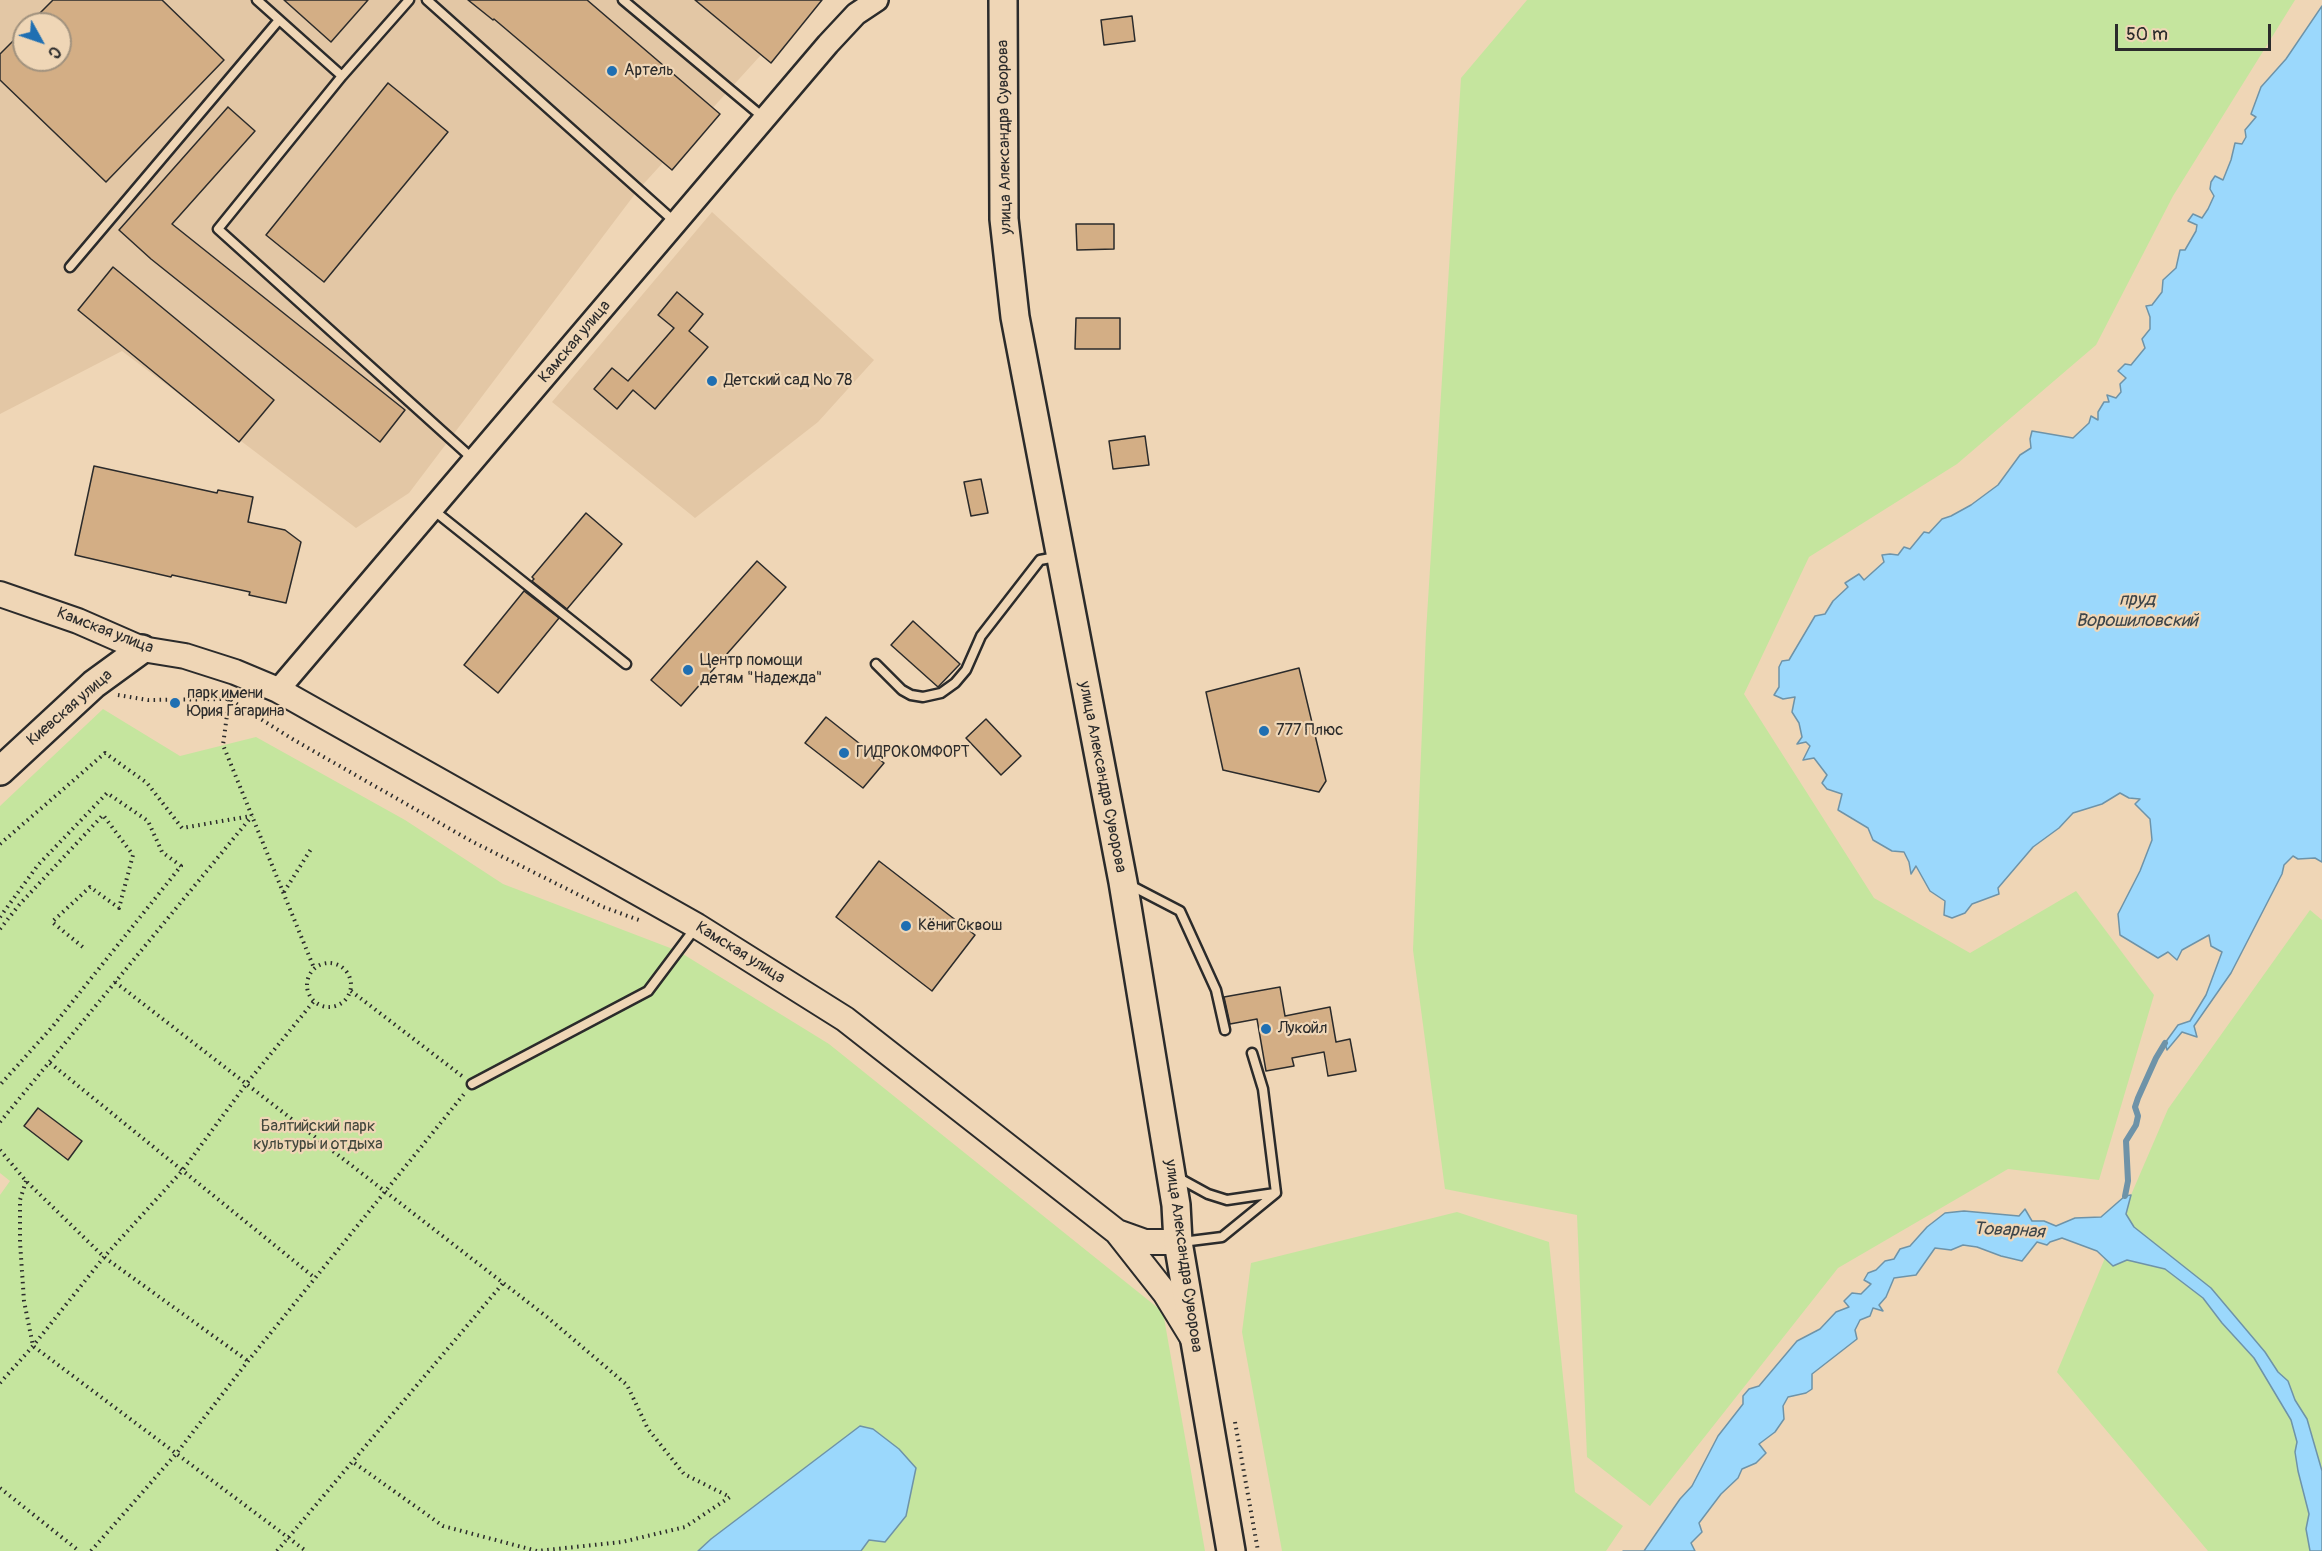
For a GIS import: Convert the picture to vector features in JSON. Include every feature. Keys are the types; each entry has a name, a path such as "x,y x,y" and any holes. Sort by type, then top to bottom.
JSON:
{"main road":[{"name":"улица Александра Суворова","path":"1003,0 1004,219 1015,317 1123,882 1176,1205 1178,1242 1231,1551"},
{"name":"Камская улица","path":"0,594 78,621 142,649 185,656 235,672 278,690 697,926 845,1019 1117,1232 1144,1242 1178,1242"},
{"name":"Киевская улица","path":"0,771 94,684 142,649"},
{"path":"1117,1232 1166,1293 1194,1340"}],"street":[{"name":"Камская улица","path":"278,690 764,119 856,14 877,0"}],"lane":[{"path":"257,0 342,76"},
{"path":"408,0 342,76 218,229 474,460"},
{"path":"427,0 676,223"},
{"path":"623,0 764,119"},
{"path":"70,267 279,20"},
{"path":"432,509 626,664"},
{"path":"876,664 902,690 912,695 923,697 941,693 956,683 966,670 981,636 1040,560 1060,556"},
{"path":"1123,882 1180,911 1216,990 1225,1030"},
{"path":"472,1084 648,991 697,926"},
{"path":"1252,1053 1263,1089 1276,1193"},
{"path":"1171,1174 1208,1194 1227,1200 1276,1193"},
{"path":"1178,1242 1222,1237 1276,1193"}],"path":[{"path":"235,672 223,745 314,968"},
{"path":"115,695 148,700 229,699 294,740 473,842 603,907 645,923"},
{"path":"0,843 105,753 147,783 182,828 252,816"},
{"path":"0,917 38,865 107,793 148,822 162,852 181,866 53,1026 0,1085"},
{"path":"0,929 19,904 103,815 134,855 119,908 90,887 52,922 84,948"},
{"path":"0,1122 252,816"},
{"path":"283,893 311,849"},
{"path":"329,963 343,967 351,981 351,991 343,1003 331,1008 318,1005 310,996 307,988 308,980 314,968 329,963"},
{"path":"115,982 504,1282 627,1385 648,1429 684,1474 730,1497 685,1527 622,1542 537,1551 443,1526 353,1462"},
{"path":"91,1551 176,1454 248,1361 472,1084 351,991"},
{"path":"0,1383 33,1346 104,1257 182,1171 247,1083 314,1001"},
{"path":"50,1063 315,1278"},
{"path":"0,1149 26,1181 104,1257 248,1361"},
{"path":"26,1181 20,1200 20,1242 24,1301 33,1346 306,1551"},
{"path":"277,1551 504,1282"},
{"path":"0,1488 79,1551"}],"shaded area":[{"path":"0,0 811,0 638,190 409,493 356,528 122,351 0,414"},
{"name":"Детский сад № 78","path":"712,212 874,360 818,422 695,518 552,402"}],"green space":[{"path":"1527,0 2295,0 2173,196 2096,345 1957,464 1809,557 1744,694 1874,898 1970,953 2076,891 2154,995 2099,1180 2008,1169 1838,1268 1650,1506 1587,1457 1577,1215 1445,1189 1413,950 1426,632 1461,78"},
{"name":"Балтийский парк культуры и отдыха","path":"103,709 180,756 256,737 405,820 503,884 678,951 829,1044 1163,1312 1205,1551 861,1551 869,1540 860,1426 698,1551 0,1551 0,1195 10,1181 0,1173 0,806"},
{"path":"2310,910 2322,920 2322,1471 2307,1419 2295,1400 2288,1381 2278,1372 2265,1352 2211,1288 2134,1227 2125,1214 2168,1109"},
{"path":"1457,1212 1549,1242 1575,1492 1623,1526 1606,1551 1282,1551 1242,1332 1251,1263"},
{"path":"2105,1258 2113,1266 2127,1260 2165,1269 2203,1298 2254,1358 2291,1420 2297,1442 2295,1452 2298,1471 2309,1514 2306,1529 2310,1551 2208,1551 2057,1372"}],"water":[{"name":"пруд Ворошиловский","path":"2322,6 2322,862 2315,858 2298,859 2293,856 2284,865 2282,874 2231,973 2194,1026 2197,1037 2182,1032 2167,1050 2165,1043 2178,1025 2190,1021 2206,995 2222,952 2211,946 2209,935 2182,950 2177,960 2168,952 2158,958 2120,935 2118,914 2140,871 2152,840 2150,819 2135,804 2140,799 2129,798 2120,793 2102,804 2073,813 2059,828 2033,847 1998,888 1999,894 1972,904 1965,913 1952,918 1944,915 1945,901 1930,891 1916,866 1911,874 1904,852 1892,851 1873,840 1868,828 1838,810 1842,794 1827,789 1822,783 1827,775 1814,758 1803,760 1810,746 1806,742 1797,744 1802,737 1799,723 1792,712 1795,697 1783,699 1774,695 1779,687 1779,667 1782,661 1789,660 1815,616 1825,614 1833,601 1848,587 1845,583 1859,574 1864,580 1884,562 1882,555 1898,555 1904,547 1910,549 1924,532 1929,533 1942,519 1971,505 1998,485 2020,455 2031,448 2032,431 2073,438 2089,423 2091,416 2098,420 2098,412 2104,402 2109,402 2107,395 2116,398 2121,392 2120,384 2126,378 2118,371 2125,364 2131,365 2145,348 2142,339 2150,329 2150,317 2146,306 2152,305 2162,292 2163,280 2176,268 2180,250 2185,250 2196,231 2197,225 2188,221 2193,214 2202,218 2208,209 2214,196 2210,189 2211,182 2215,176 2223,180 2235,143 2242,144 2246,137 2245,130 2256,117 2251,114 2261,87 2286,59"},
{"name":"Товарная","path":"2131,1195 2126,1214 2134,1227 2211,1288 2265,1352 2278,1372 2288,1381 2295,1400 2307,1419 2322,1471 2322,1551 2310,1551 2306,1529 2309,1514 2298,1471 2295,1452 2297,1442 2291,1420 2254,1358 2203,1298 2165,1269 2127,1260 2113,1266 2097,1251 2062,1238 2047,1245 2037,1242 2022,1261 1977,1247 1963,1245 1951,1250 1935,1248 1916,1275 1894,1278 1886,1297 1879,1305 1883,1311 1873,1308 1870,1316 1860,1320 1855,1330 1857,1339 1812,1374 1812,1389 1806,1393 1788,1397 1783,1406 1784,1419 1775,1432 1759,1444 1766,1453 1756,1463 1742,1469 1738,1478 1721,1494 1699,1523 1702,1532 1691,1543 1695,1551 1644,1551 1680,1499 1692,1486 1718,1436 1743,1404 1743,1396 1749,1389 1759,1386 1797,1341 1820,1329 1836,1312 1849,1307 1844,1301 1852,1293 1861,1294 1871,1284 1864,1280 1868,1273 1876,1270 1885,1261 1894,1259 1900,1249 1910,1246 1927,1227 1945,1213 1964,1211 2019,1216 2025,1209 2032,1221 2044,1221 2056,1226 2075,1218 2101,1217 2125,1196"},
{"path":"860,1426 873,1429 899,1449 916,1468 906,1516 885,1542 869,1540 861,1551 698,1551 711,1539"}],"building":[{"path":"53,0 162,0 224,60 106,182 0,80 0,54 12,42 12,72 72,72 72,12 41,12"},
{"path":"284,0 368,0 331,42"},
{"path":"468,0 587,0 720,114 672,170 494,19"},
{"path":"695,0 822,0 771,63"},
{"path":"1132,16 1135,41 1104,45 1101,20"},
{"path":"388,83 448,132 324,282 266,235"},
{"path":"228,107 255,131 172,224 405,410 380,442 151,259 119,230"},
{"path":"1076,224 1114,224 1114,249 1077,250"},
{"path":"113,267 274,400 239,442 78,310"},
{"path":"677,292 703,314 689,331 708,347 655,409 633,390 617,409 594,389 612,368 628,381 674,328 658,315"},
{"path":"1076,318 1120,318 1120,349 1075,349"},
{"path":"1145,436 1149,465 1113,469 1109,441"},
{"path":"94,466 217,493 218,490 253,497 248,522 285,530 301,542 286,603 249,595 250,592 75,555"},
{"path":"981,479 988,513 971,516 964,482"},
{"path":"586,513 622,544 567,609 532,581 534,579 532,577"},
{"path":"757,561 786,587 681,706 651,680"},
{"path":"524,591 559,618 498,693 464,665"},
{"path":"913,621 960,664 938,687 891,645"},
{"name":"777 Плюс","path":"1299,668 1326,781 1319,792 1223,770 1206,692"},
{"name":"ГИДРОКОМФОРТ","path":"826,717 884,763 863,788 805,743"},
{"path":"986,719 1021,756 1001,775 966,738"},
{"name":"КёнигСквош","path":"879,861 975,935 932,991 836,917"},
{"path":"1280,987 1285,1016 1330,1007 1336,1042 1350,1039 1356,1071 1328,1076 1324,1052 1292,1058 1294,1066 1266,1071 1257,1019 1230,1024 1224,997"},
{"path":"38,1108 82,1141 68,1160 24,1126"}],"waterway":[{"path":"2125,1196 2128,1181 2126,1141 2136,1125 2138,1116 2135,1107 2138,1098 2165,1043"}],"place":[{"name":"Артель","path":"612,71"},
{"name":"Детский сад № 78","path":"712,381"},
{"name":"Центр помощи детям \"Надежда\"","path":"688,670"},
{"name":"парк имени Юрия Гагарина","path":"175,703"},
{"name":"777 Плюс","path":"1264,731"},
{"name":"ГИДРОКОМФОРТ","path":"844,753"},
{"name":"КёнигСквош","path":"906,926"},
{"name":"Лукойл","path":"1266,1029"}]}
